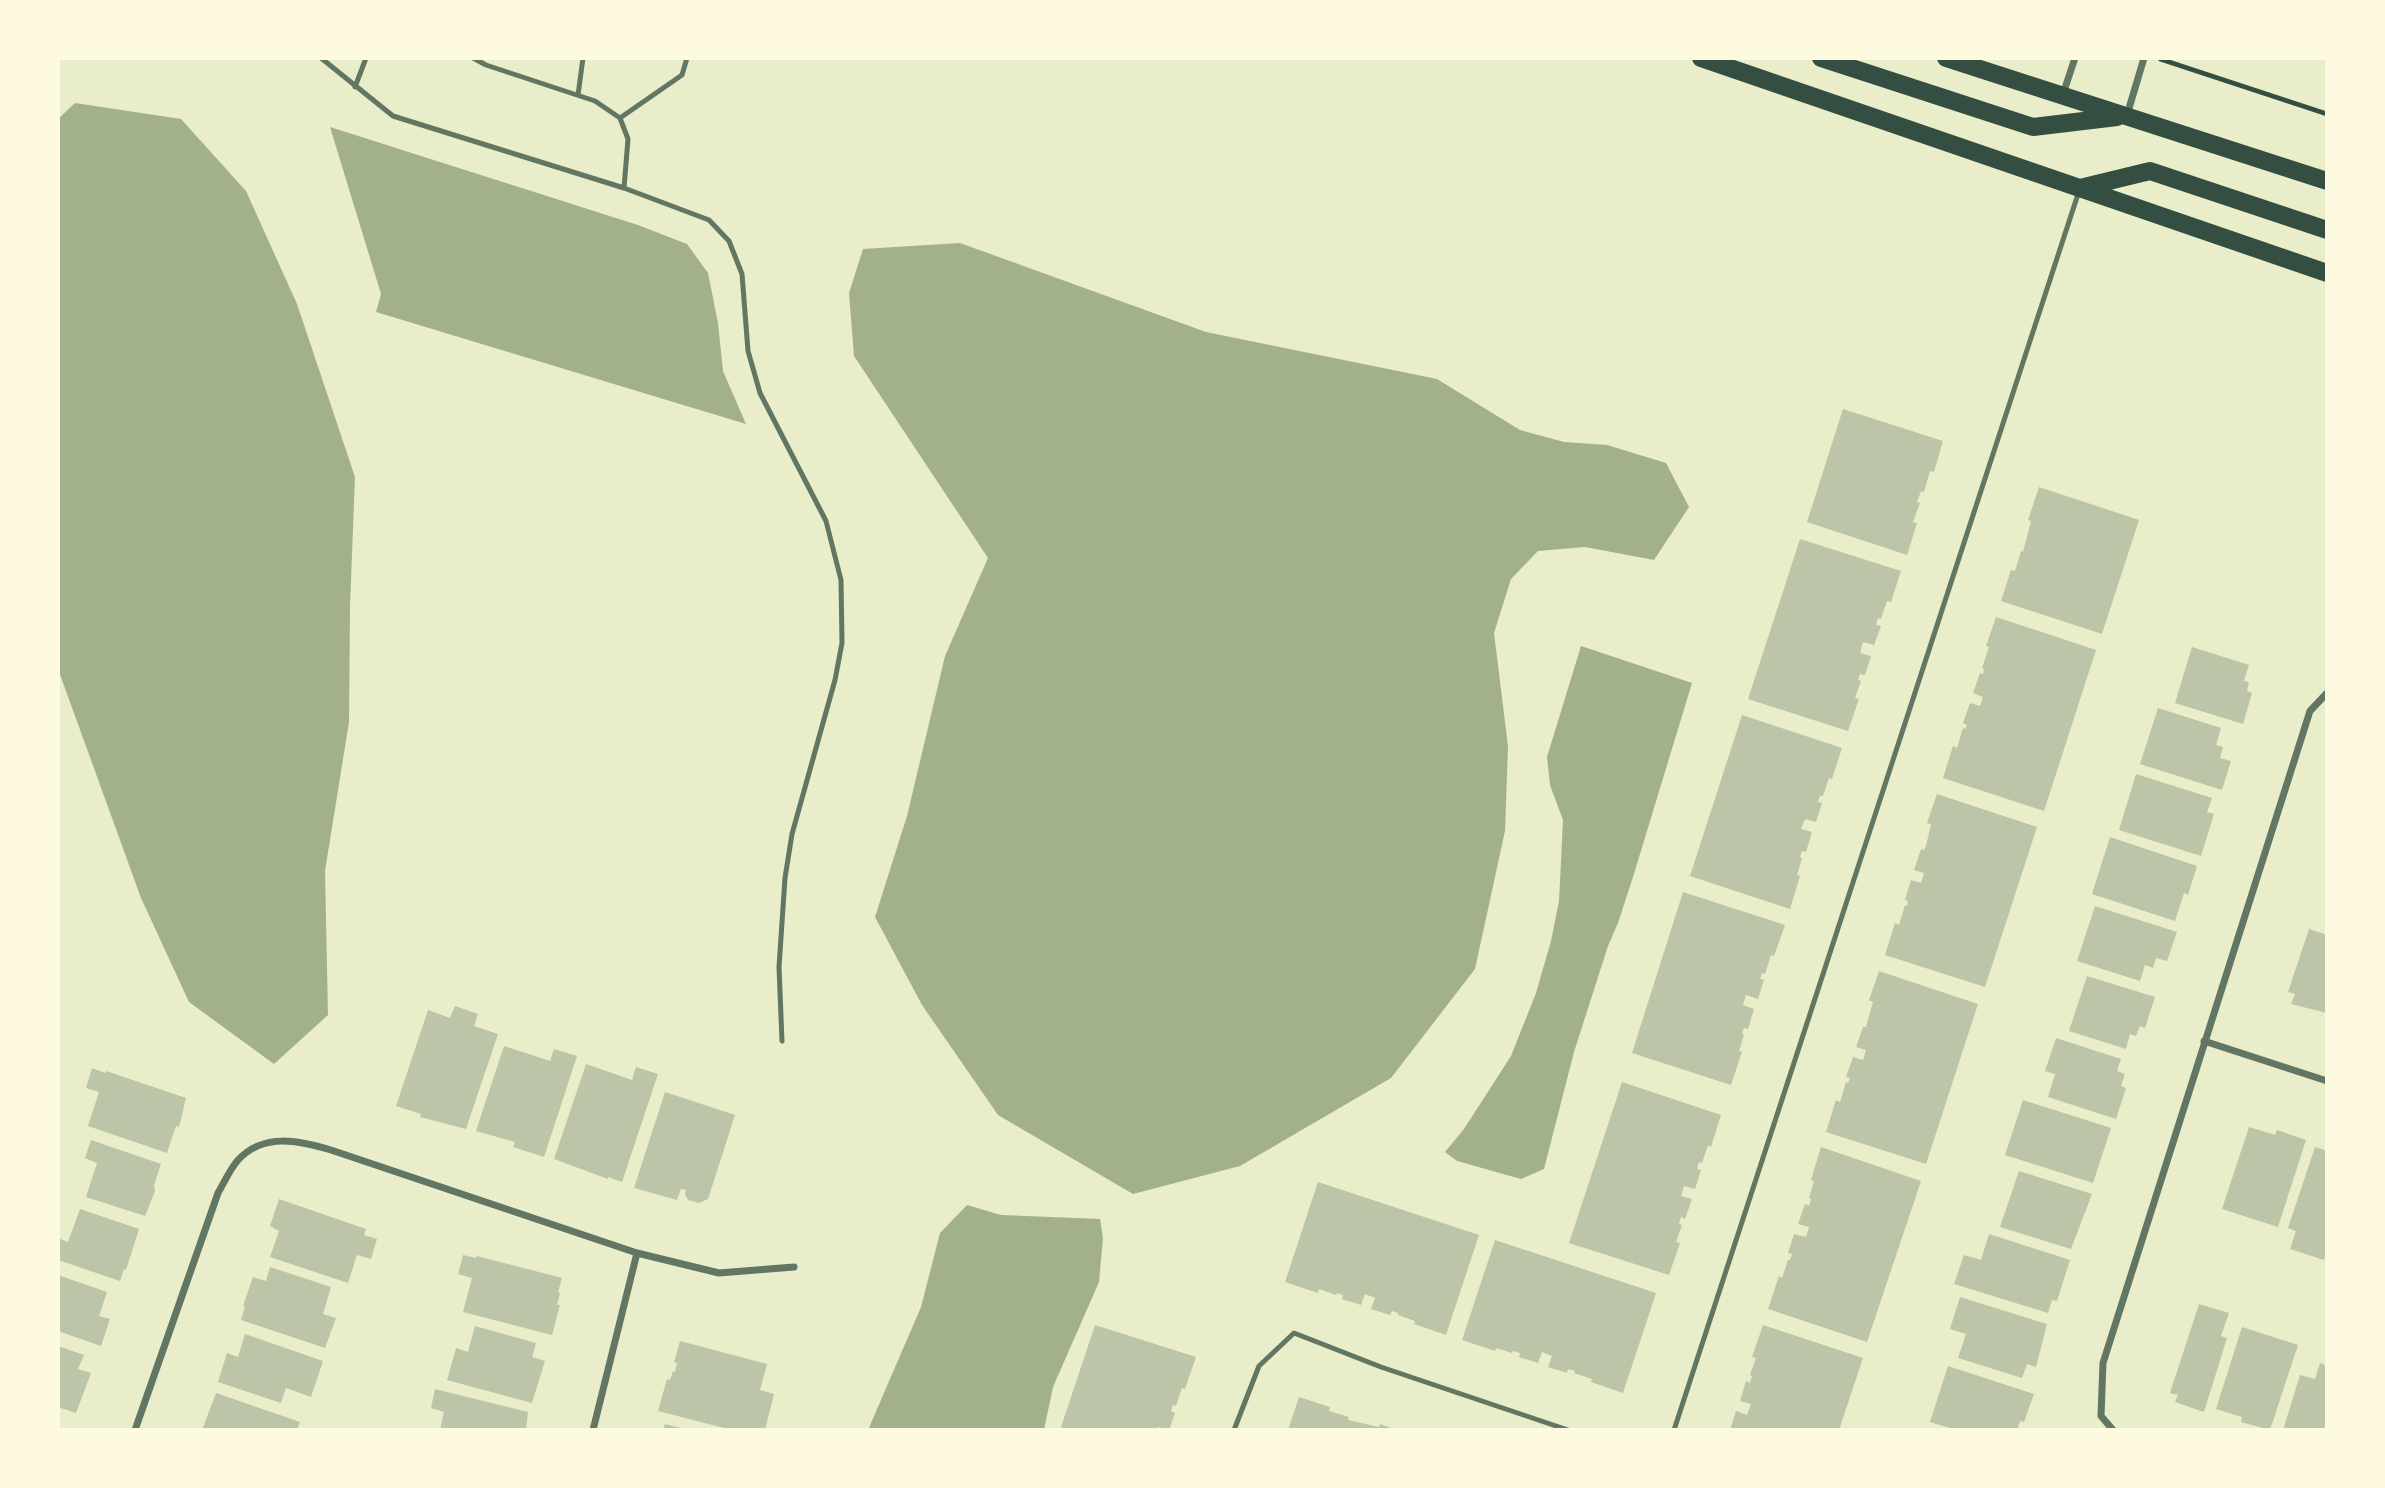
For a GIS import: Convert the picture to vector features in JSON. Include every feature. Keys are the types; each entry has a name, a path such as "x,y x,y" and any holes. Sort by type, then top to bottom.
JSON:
{"main road":[{"path":"1701,58 2327,274"},
{"path":"1821,58 2033,127 2127,116"},
{"path":"1946,58 2327,181"},
{"path":"2080,188 2150,171 2327,230"}],"street":[{"path":"2062,97 2074,58"},
{"path":"2127,116 2144,58"},
{"path":"2113,1430 2101,1416 2103,1363 2310,711 2327,693"},
{"path":"2204,1041 2327,1082"},
{"path":"135,1430 218,1193 239,1159 266,1142 298,1141 331,1150 637,1253 719,1273 794,1267"},
{"path":"593,1430 637,1253"}],"lane":[{"path":"321,58 393,116 475,144 624,188 709,220 729,241 742,274 748,351 760,393 826,521 841,580 842,643 835,680 792,834 785,878 779,967 782,1041"},
{"path":"355,86 366,58"},
{"path":"473,58 486,65 596,101 620,118 628,139 624,188"},
{"path":"578,95 583,58"},
{"path":"620,118 682,75 687,58"},
{"path":"1674,1430 2080,188"},
{"path":"1234,1430 1259,1366 1294,1333 1381,1367 1568,1430"}],"path":[{"path":"2156,58 2327,114"}],"shaded area":[{"path":"75,103 181,119 246,191 297,304 355,477 349,722 325,871 328,1015 274,1064 189,1002 141,898 58,669 58,119"},
{"path":"330,127 638,225 687,244 708,273 718,323 723,371 746,424 376,312 381,294"},
{"path":"960,243 1206,332 1437,379 1520,430 1564,442 1607,445 1666,463 1689,507 1654,560 1585,547 1538,551 1511,579 1494,633 1508,746 1505,831 1475,969 1391,1078 1240,1166 1133,1194 998,1115 922,1005 875,917 907,816 945,656 988,558 854,356 849,293 863,249"},
{"path":"1581,646 1692,683 1633,877 1574,1052 1544,1169 1521,1179 1457,1161 1445,1152 1464,1129 1511,1056 1536,993 1551,941 1559,901 1563,820 1550,785 1547,757"},
{"path":"967,1205 1001,1215 1100,1219 1103,1238 1099,1282 1053,1387 1044,1430 868,1430 921,1307 940,1233"}],"building":[{"path":"1843,409 1943,441 1934,472 1930,471 1924,492 1921,491 1917,502 1920,503 1913,522 1917,523 1907,555 1807,522"},
{"path":"2039,487 2139,520 2102,634 2001,601 2011,570 2015,571 2021,551 2023,552 2031,521 2028,520"},
{"path":"1800,539 1901,571 1891,602 1887,601 1881,619 1878,618 1876,625 1881,626 1874,645 1863,642 1860,653 1871,656 1865,675 1860,674 1858,680 1861,681 1855,698 1859,699 1848,731 1748,699"},
{"path":"1996,617 2096,650 2044,811 1943,778 1953,746 1957,748 1963,728 1967,725 1963,723 1970,703 1980,706 1983,697 1973,693 1980,673 1983,674 1982,668 1989,647 1986,646"},
{"path":"2192,647 2249,665 2244,681 2249,682 2247,691 2252,693 2243,724 2175,703"},
{"path":"2158,708 2221,728 2216,745 2223,747 2220,758 2231,761 2222,790 2140,764"},
{"path":"1742,715 1842,748 1832,779 1829,778 1823,796 1820,796 1818,802 1822,803 1816,822 1805,819 1801,829 1812,832 1806,852 1802,851 1800,857 1802,858 1797,875 1800,876 1790,909 1690,876"},
{"path":"2136,774 2212,798 2207,812 2214,814 2201,856 2119,830"},
{"path":"1937,794 2037,827 1985,987 1885,955 1895,923 1899,925 1905,905 1907,906 1908,901 1905,900 1911,880 1921,883 1924,873 1914,870 1921,849 1924,850 1926,846 1931,824 1927,823"},
{"path":"2110,837 2197,866 2188,895 2184,893 2175,921 2092,894"},
{"path":"1683,892 1785,925 1774,956 1771,955 1765,974 1762,973 1760,979 1764,980 1758,999 1746,995 1743,1005 1754,1009 1748,1029 1744,1028 1742,1034 1744,1035 1739,1051 1742,1052 1731,1085 1632,1053"},
{"path":"2095,906 2177,932 2167,961 2156,958 2153,968 2145,965 2140,981 2077,961"},
{"path":"2309,929 2327,935 2327,1013 2291,1004 2295,994 2288,992"},
{"path":"1879,971 1978,1004 1926,1164 1826,1132 1836,1100 1840,1102 1846,1082 1848,1083 1850,1078 1846,1077 1853,1057 1863,1060 1866,1050 1856,1047 1863,1027 1866,1027 1873,1002 1869,1000"},
{"path":"2087,976 2155,997 2145,1028 2140,1026 2136,1036 2130,1034 2126,1049 2069,1031"},
{"path":"455,1006 478,1014 474,1026 498,1034 466,1129 420,1117 421,1114 396,1106 428,1010 450,1018"},
{"path":"2056,1038 2121,1059 2117,1071 2125,1074 2121,1086 2126,1088 2116,1119 2048,1097 2055,1074 2045,1071"},
{"path":"504,1046 550,1061 554,1049 577,1056 544,1157 513,1147 515,1142 476,1131"},
{"path":"586,1064 632,1080 636,1067 658,1074 622,1182 554,1159"},
{"path":"92,1068 186,1098 179,1127 176,1126 167,1153 88,1126 99,1092 86,1088"},
{"path":"1622,1082 1721,1115 1711,1147 1708,1145 1702,1163 1699,1162 1697,1169 1701,1170 1695,1189 1684,1186 1681,1196 1692,1199 1685,1219 1681,1217 1679,1224 1682,1225 1676,1242 1680,1243 1669,1275 1569,1243"},
{"path":"665,1092 735,1115 708,1199 699,1203 688,1200 686,1190 681,1189 677,1200 634,1188"},
{"path":"2023,1100 2111,1128 2093,1183 2005,1155"},
{"path":"2249,1127 2275,1135 2277,1130 2306,1140 2278,1227 2222,1209"},
{"path":"91,1140 161,1164 154,1185 155,1191 145,1216 86,1197 97,1163 85,1158"},
{"path":"1821,1147 1921,1181 1867,1342 1768,1309 1779,1276 1782,1278 1790,1260 1792,1254 1788,1253 1794,1234 1806,1237 1809,1227 1798,1224 1805,1204 1809,1206 1814,1181 1811,1180"},
{"path":"2315,1147 2327,1151 2327,1250 2324,1260 2290,1249 2296,1231 2288,1228"},
{"path":"2019,1171 2092,1194 2071,1249 2000,1227"},
{"path":"1318,1182 1479,1235 1446,1335 1414,1324 1415,1321 1398,1313 1392,1311 1390,1315 1371,1309 1375,1298 1365,1294 1361,1305 1342,1299 1343,1295 1337,1293 1336,1295 1319,1289 1318,1293 1285,1282"},
{"path":"279,1199 366,1229 364,1235 377,1239 371,1259 357,1255 348,1283 270,1257 279,1231 270,1226"},
{"path":"80,1209 139,1229 120,1281 58,1260 58,1238 68,1242"},
{"path":"1989,1234 2070,1260 2057,1301 2052,1300 2048,1313 1954,1284 1964,1255 1981,1260"},
{"path":"1495,1240 1656,1293 1623,1393 1591,1382 1592,1379 1574,1373 1575,1371 1568,1369 1567,1373 1548,1367 1552,1356 1542,1352 1538,1363 1519,1357 1520,1353 1496,1348 1495,1351 1462,1340"},
{"path":"463,1255 477,1256 562,1278 557,1305 560,1305 552,1335 463,1312 472,1278 458,1274"},
{"path":"270,1267 331,1287 323,1314 336,1318 325,1348 241,1320 253,1277 266,1281"},
{"path":"58,1275 107,1292 99,1316 110,1319 101,1346 58,1331"},
{"path":"1960,1297 2047,1324 2036,1367 2027,1364 2022,1378 1958,1358 1966,1334 1950,1329"},
{"path":"2199,1304 2229,1313 2221,1336 2227,1338 2204,1412 2175,1402 2178,1395 2170,1393"},
{"path":"1095,1325 1196,1357 1185,1389 1182,1388 1176,1406 1173,1405 1171,1411 1175,1413 1169,1430 1158,1427 1157,1430 1060,1430"},
{"path":"1763,1325 1863,1358 1839,1430 1730,1430 1736,1411 1747,1415 1751,1404 1740,1401 1746,1381 1750,1383 1756,1358 1752,1357"},
{"path":"475,1326 536,1343 532,1357 545,1361 532,1403 447,1380 456,1348 468,1352"},
{"path":"2242,1327 2298,1345 2270,1430 2241,1422 2242,1417 2216,1409"},
{"path":"245,1334 323,1361 311,1397 286,1388 281,1403 218,1382 227,1353 238,1357"},
{"path":"680,1341 767,1364 760,1390 774,1394 765,1430 732,1430 658,1411 667,1379 670,1380 673,1371 675,1372 677,1363 674,1362"},
{"path":"58,1346 84,1355 78,1369 91,1373 76,1413 58,1407"},
{"path":"2320,1363 2327,1366 2327,1430 2283,1430 2300,1375 2315,1379"},
{"path":"1948,1366 2034,1394 2024,1422 2020,1421 2017,1430 1956,1430 1930,1422"},
{"path":"435,1389 528,1412 526,1430 440,1430 444,1412 431,1408"},
{"path":"216,1393 300,1422 297,1430 202,1430"},
{"path":"1299,1397 1330,1407 1329,1411 1349,1417 1348,1420 1379,1427 1380,1424 1397,1430 1288,1430"},
{"path":"665,1424 685,1429 685,1430 663,1430"}]}
